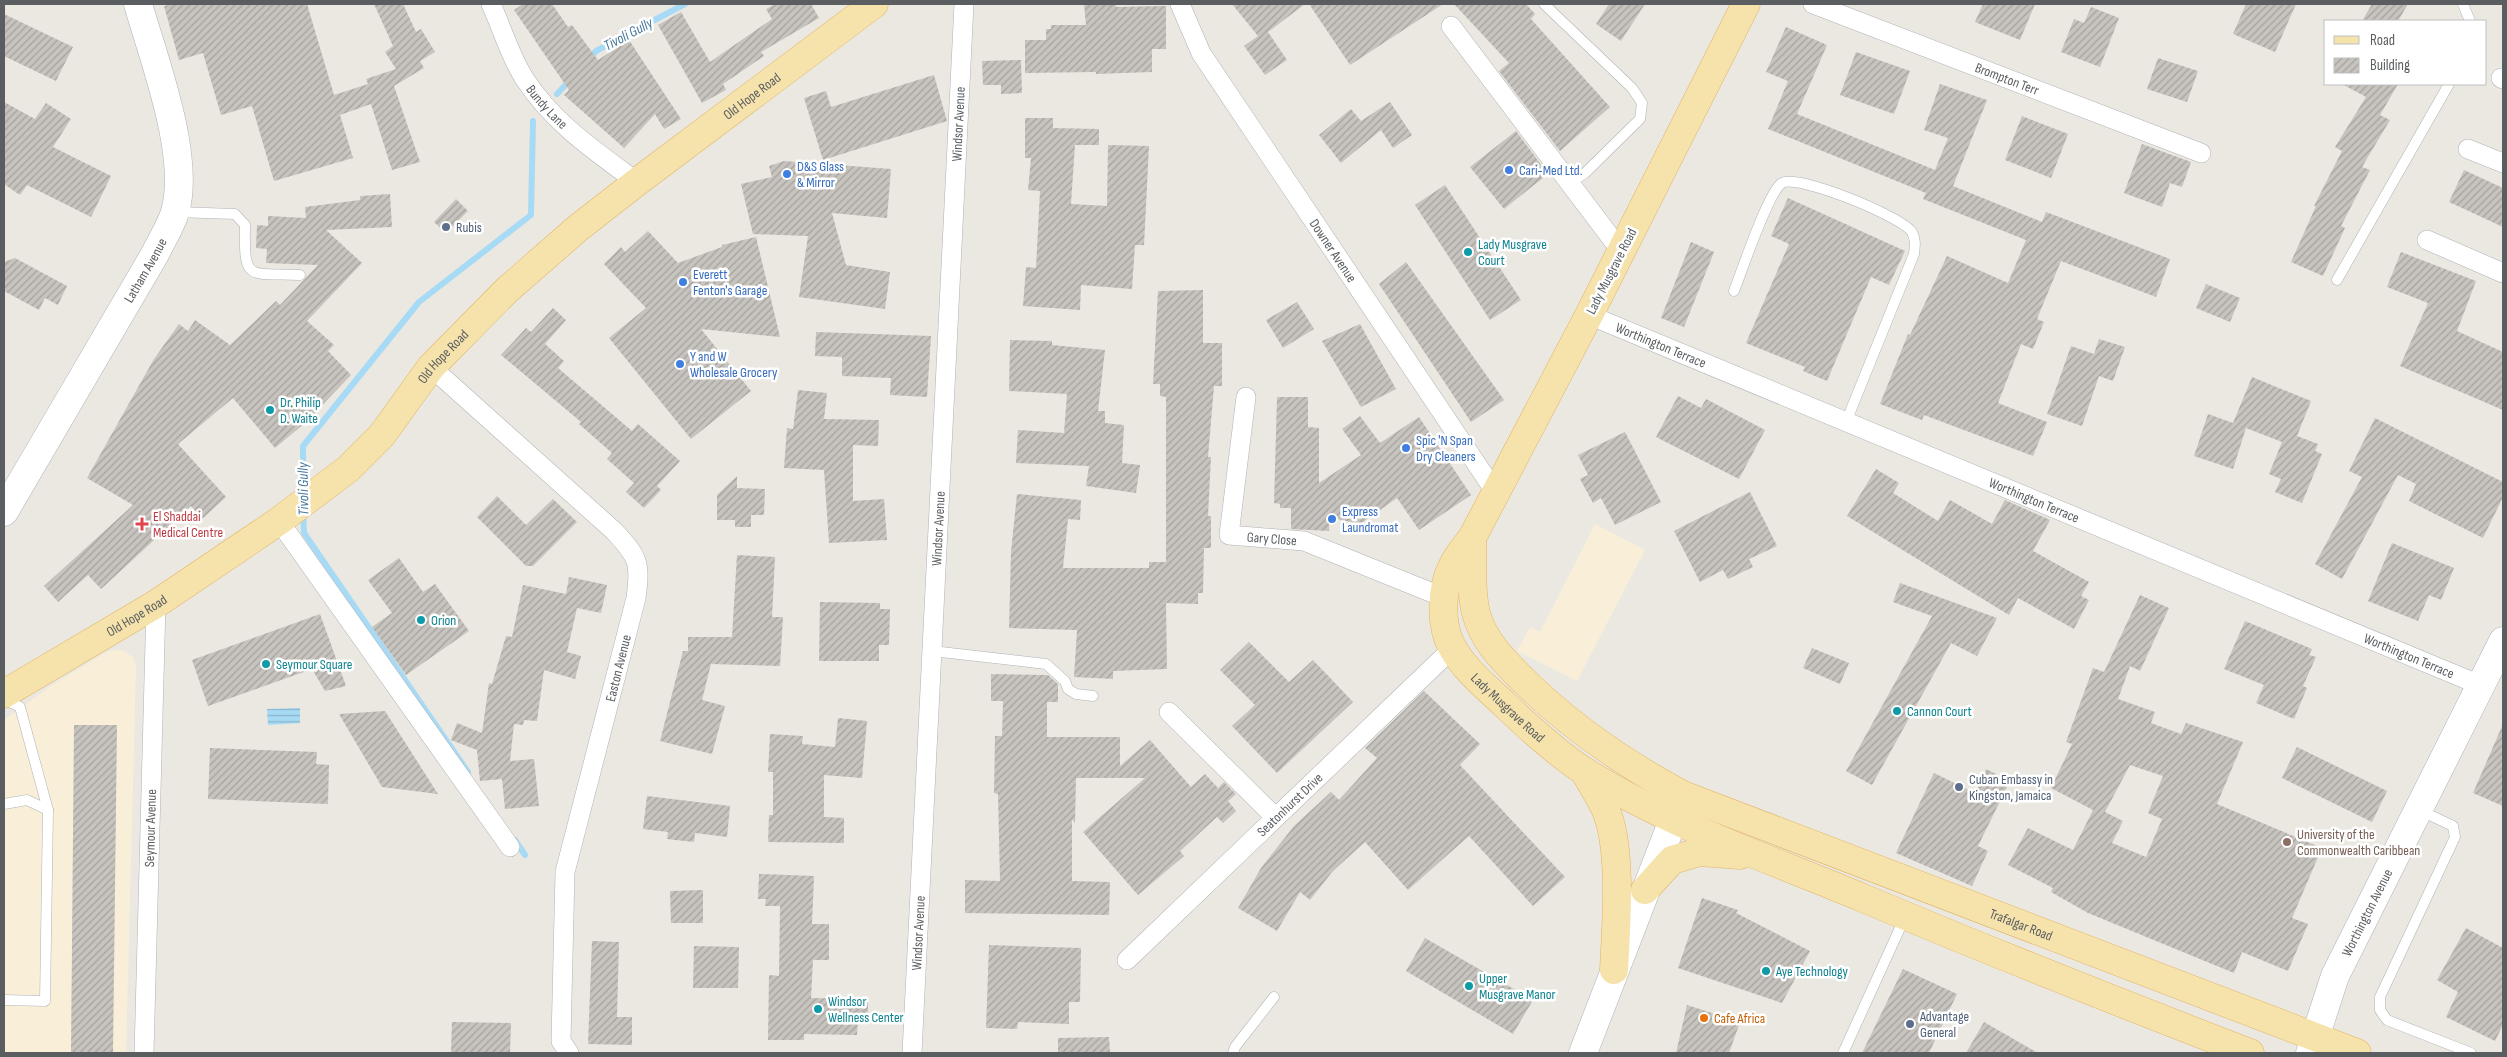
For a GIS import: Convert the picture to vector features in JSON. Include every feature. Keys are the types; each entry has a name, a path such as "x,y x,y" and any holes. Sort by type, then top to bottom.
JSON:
{"main road":[{"name":"Latham Avenue","path":"4,512 155,254 175,212 177,188 176,139 138,4"},
{"name":"Old Hope Road","path":"4,694 156,604 279,522 348,469 382,435 431,367 506,290 578,228 637,182 874,4"},
{"name":"Lady Musgrave Road","path":"1678,807 1629,797 1584,771 1514,714 1480,681 1452,648 1447,633 1445,598 1451,568 1472,538 1589,316 1746,4"},
{"name":"Lady Musgrave Road","path":"1472,538 1473,591 1476,614 1484,634 1493,648 1537,693 1574,726 1633,768 1678,807"},
{"name":"Worthington Avenue","path":"2312,1045 2335,976 2503,641"},
{"path":"1584,771 1606,810 1612,831 1617,893 1614,970"},
{"path":"1583,1053 1678,807 1785,866 1905,916 2250,1053"},
{"name":"Trafalgar Road","path":"1678,807 2312,1045 2357,1053"},
{"path":"1645,890 1672,860 1699,852 1727,853 1785,866"}],"street":[{"name":"Bundy Lane","path":"491,4 523,76 545,108 569,131 637,182"},
{"name":"Windsor Avenue","path":"912,1053 964,4"},
{"name":"Downer Avenue","path":"1180,4 1201,53 1496,493"},
{"name":"Brompton Terr","path":"1813,4 2201,153"},
{"path":"1451,26 1621,251"},
{"path":"2468,149 2503,163"},
{"path":"2427,240 2503,273"},
{"name":"Worthington Terrace","path":"1589,316 2480,685"},
{"name":"Easton Avenue","path":"431,367 614,531 635,553 639,574 636,598 565,872 562,1041 569,1053"},
{"name":"Gary Close","path":"1246,397 1229,536 1304,541 1445,598"},
{"path":"279,522 510,847"},
{"name":"Seymour Avenue","path":"144,1053 156,604"},
{"name":"Seatonhurst Drive","path":"1127,960 1452,648"},
{"path":"1169,712 1275,817"}],"lane":[{"path":"1544,4 1632,88 1642,103 1640,119 1585,173 1570,183"},
{"path":"2463,4 2470,20"},
{"path":"2337,280 2448,85"},
{"path":"1734,291 1768,206 1776,189 1784,182 1801,182 1855,201 1895,218 1911,231 1915,240 1914,254 1846,422"},
{"path":"175,212 235,214 245,225 245,260 247,267 255,273 300,275"},
{"path":"932,651 1046,664 1054,669 1068,689 1076,694 1093,696"},
{"path":"4,700 20,707 48,810 45,1001 4,1000"},
{"path":"5,801 27,800 48,810"},
{"path":"2418,809 2453,826 2455,837 2380,997 2380,1010 2387,1020 2472,1053"},
{"path":"1843,1053 1905,916"},
{"path":"1233,1053 1235,1047 1274,997"}],"shaded area":[{"path":"1595,524 1645,550 1577,681 1517,651 1530,627 1540,632"},
{"path":"122,650 133,657 136,665 126,1053 4,1053 4,720 51,686 108,651"}],"water":[{"path":"300,708 300,723 268,725 267,709"}],"building":[{"path":"173,4 307,4 334,95 368,84 366,79 396,69 385,52 393,46 374,4 403,4 416,32 421,29 435,52 420,61 424,68 394,86 420,162 392,170 371,104 340,115 353,158 274,181 252,106 221,115 203,53 179,60 164,6"},
{"path":"523,4 552,4 568,27 572,25 598,60 629,40 681,119 664,129 655,114 624,148 564,95 569,90 514,10"},
{"path":"776,4 811,4 819,18 761,52 764,56 723,84 726,90 702,103 658,25 681,12 710,62 772,19 766,9"},
{"path":"1084,4 1116,4 1116,7 1166,6 1166,49 1152,49 1152,72 1096,74 1096,72 1025,73 1025,40 1046,40 1046,29 1051,29 1051,25 1086,25"},
{"path":"1232,4 1305,4 1268,32 1287,60 1265,75 1244,46 1258,36"},
{"path":"1309,4 1443,4 1350,65"},
{"path":"1454,4 1526,4 1535,14 1531,19 1610,107 1560,151 1499,71 1509,63"},
{"path":"1609,4 1645,4 1621,41 1596,24"},
{"path":"1983,4 2035,4 2020,40 1975,22"},
{"path":"2246,4 2296,4 2275,52 2233,34"},
{"path":"2372,4 2408,4 2399,20 2363,20"},
{"path":"2091,7 2119,18 2100,67 2061,52 2074,19 2084,23"},
{"path":"4,14 73,47 56,81 4,56"},
{"path":"1786,27 1827,45 1797,114 1935,170 1948,138 1924,130 1940,84 1987,100 1953,186 2042,222 2046,212 2170,259 2156,297 2061,261 2037,319 2044,322 2033,349 2021,344 1998,403 2047,422 2033,456 1924,415 1922,420 1880,404 1908,334 1910,335 1947,256 2008,283 2026,240 1923,199 1926,193 1768,129 1788,81 1766,72"},
{"path":"1856,52 1910,71 1894,114 1840,95"},
{"path":"2158,58 2198,71 2187,102 2147,89"},
{"path":"1021,60 1022,93 1001,94 1001,85 983,85 982,61"},
{"path":"934,75 947,121 823,160 804,98 826,91 831,107"},
{"path":"2344,85 2397,85 2380,115 2390,120 2362,167 2370,170 2341,226 2345,228 2323,276 2291,262 2316,206 2314,206 2342,151 2335,147 2366,97"},
{"path":"4,102 35,119 46,103 71,119 53,147 111,176 91,217 27,185 20,195 4,184"},
{"path":"1390,102 1412,135 1393,148 1381,130 1341,163 1319,135 1351,109 1361,121"},
{"path":"2022,116 2068,134 2051,178 2005,160"},
{"path":"1025,118 1053,118 1053,128 1099,129 1099,145 1075,145 1071,204 1107,206 1108,145 1149,146 1144,245 1135,245 1132,289 1081,285 1080,310 1023,306 1026,267 1036,268 1040,191 1028,190 1031,158 1025,158"},
{"name":"Cari-Med Ltd.","path":"1516,131 1548,174 1504,209 1470,167"},
{"path":"2142,144 2191,162 2182,187 2170,183 2162,207 2124,193"},
{"path":"784,161 891,169 887,218 832,213 846,265 890,272 885,309 799,297 808,236 753,234 741,184 772,177 769,166"},
{"path":"2464,170 2503,188 2503,227 2449,202"},
{"name":"Lady Musgrave Court","path":"1445,185 1521,300 1490,320 1415,205"},
{"path":"390,194 392,227 326,230 362,263 307,321 334,345 328,351 351,375 306,422 275,448 233,398 178,444 226,497 202,519 191,506 101,589 88,575 58,602 44,586 133,505 87,478 154,359 179,324 188,331 195,320 230,345 276,301 280,305 318,265 266,263 267,249 256,248 257,225 268,226 268,216 306,218 305,207 360,200 360,196"},
{"path":"1788,198 1905,251 1889,285 1871,277 1827,381 1803,371 1805,367 1746,343 1789,244 1771,236"},
{"path":"456,199 468,211 446,233 434,222"},
{"path":"648,231 678,263 722,247 722,245 756,237 780,337 701,329 751,391 691,439 609,338 646,308 604,264 621,247 625,252"},
{"path":"1691,242 1714,252 1684,327 1661,318"},
{"path":"2401,252 2476,281 2457,331 2503,352 2503,410 2400,366 2428,303 2387,287"},
{"path":"15,258 67,286 58,305 45,298 39,310 4,291 4,262"},
{"path":"1406,262 1504,400 1471,422 1379,284"},
{"path":"2206,284 2240,298 2230,322 2196,308"},
{"path":"1203,290 1203,343 1222,343 1222,386 1214,386 1208,457 1211,457 1208,516 1211,516 1211,548 1204,548 1203,593 1198,593 1198,604 1166,603 1167,669 1113,671 1113,679 1074,677 1077,630 1009,628 1011,552 1017,494 1081,500 1080,520 1068,519 1063,568 1149,568 1149,562 1166,562 1166,397 1160,396 1160,384 1153,384 1158,291"},
{"path":"1297,302 1314,329 1283,348 1266,320"},
{"path":"553,308 566,320 545,344 564,361 558,368 632,431 638,424 680,461 657,486 661,490 644,508 626,492 634,483 607,459 612,453 579,424 581,422 501,355 526,328 531,332"},
{"path":"1360,324 1396,389 1361,407 1322,341"},
{"path":"816,332 931,336 927,397 890,395 891,378 842,376 842,357 815,356"},
{"path":"2099,339 2125,347 2113,381 2099,376 2082,426 2047,414 2071,346 2094,354"},
{"path":"1010,340 1052,341 1052,345 1105,350 1098,411 1105,411 1105,423 1124,425 1122,463 1140,465 1136,493 1086,486 1089,466 1016,463 1018,430 1064,433 1067,394 1009,391"},
{"path":"2252,377 2311,401 2297,436 2318,444 2315,451 2322,454 2302,503 2275,492 2281,479 2269,474 2282,442 2246,428 2233,469 2194,456 2208,414 2233,423"},
{"path":"798,390 827,393 824,419 879,420 878,446 853,445 853,501 884,499 887,540 829,543 824,470 784,468 787,428 793,429"},
{"path":"1678,396 1701,408 1706,399 1765,430 1739,479 1656,437"},
{"path":"1277,397 1308,397 1308,427 1319,428 1319,483 1361,455 1342,429 1360,416 1380,443 1419,417 1471,495 1419,530 1397,498 1360,524 1329,517 1329,531 1291,529 1291,508 1280,508 1280,504 1274,503"},
{"path":"2375,418 2503,482 2503,497 2483,538 2409,501 2416,484 2398,475 2342,579 2315,564 2362,477 2349,471"},
{"path":"1625,432 1661,502 1615,525 1601,498 1593,503 1580,479 1588,475 1578,455"},
{"path":"1876,469 1899,483 1893,493 1938,521 1950,500 1992,524 2005,500 2050,520 2033,551 2089,582 2081,596 2089,600 2074,629 2018,598 2009,615 1847,516"},
{"path":"737,476 737,488 765,489 764,515 751,515 751,527 735,527 735,520 717,520 717,495"},
{"path":"1750,492 1777,546 1749,559 1753,567 1728,579 1723,570 1700,582 1674,531"},
{"path":"497,496 526,525 553,499 577,522 533,566 526,566 477,517"},
{"path":"2392,543 2454,568 2441,600 2429,595 2418,621 2368,601"},
{"path":"737,555 775,557 772,617 783,617 780,666 711,664 702,700 725,706 712,754 660,741 683,651 688,651 688,637 732,637"},
{"name":"Orion","path":"399,558 423,592 435,584 469,631 406,675 372,627 392,613 368,580"},
{"path":"569,577 607,585 601,613 577,608 567,652 581,656 575,679 544,670 537,721 524,720 523,725 514,724 510,761 534,759 539,806 505,809 502,779 480,781 477,750 451,740 457,723 482,733 489,683 492,684 506,636 512,637 523,585 566,594"},
{"path":"1900,583 1997,618 1977,656 1951,643 1872,785 1846,771 1932,616 1893,602"},
{"path":"2140,595 2169,608 2140,671 2130,666 2118,699 2155,712 2151,723 2181,734 2186,723 2243,742 2217,804 2322,848 2292,918 2308,924 2288,971 2242,952 2234,973 2088,913 2051,892 2053,888 2008,865 2028,828 2073,850 2093,810 2051,788 2072,744 2066,742 2093,668 2104,672","holes":["2130,765 2163,776 2148,813 2162,819 2146,857 2112,843 2123,821 2105,812"]},
{"path":"820,602 880,603 880,609 890,609 889,645 879,645 879,661 819,661"},
{"name":"Seymour Square","path":"320,614 346,686 325,691 312,669 208,706 192,660"},
{"path":"2245,621 2312,649 2309,655 2316,657 2303,686 2307,688 2294,719 2256,703 2264,685 2224,669"},
{"path":"1249,642 1289,682 1313,660 1353,702 1277,773 1232,726 1255,705 1220,670"},
{"path":"1812,648 1849,663 1840,684 1803,668"},
{"path":"991,674 1048,675 1058,684 1058,702 1047,702 1047,737 1120,737 1120,766 1150,740 1191,787 1205,774 1218,788 1224,782 1236,794 1228,801 1236,811 1223,823 1217,817 1180,851 1184,856 1138,895 1083,832 1145,778 1076,778 1075,823 1072,819 1072,881 1110,882 1109,915 965,913 965,880 1000,881 998,794 994,793 995,736 1002,736 1003,701 991,701"},
{"path":"1424,691 1480,744 1460,765 1565,877 1533,906 1469,836 1408,890 1365,842 1333,871 1310,900 1300,892 1277,931 1238,908 1261,868 1294,826 1331,792 1339,800 1377,758 1365,748"},
{"path":"385,711 438,794 382,787 339,714"},
{"path":"838,718 867,721 862,778 824,775 824,817 844,818 844,843 768,842 769,815 773,815 773,772 768,772 770,734 803,736 802,744 835,747"},
{"path":"2503,724 2503,806 2473,793"},
{"path":"74,725 117,725 113,1053 71,1053"},
{"path":"2297,747 2387,791 2372,822 2282,778"},
{"path":"210,748 317,752 316,764 329,765 328,804 208,799"},
{"path":"1986,769 2010,781 1978,846 1988,851 1972,886 1896,853 1934,773 1975,793"},
{"path":"647,796 730,806 727,837 695,833 694,842 667,839 668,832 643,829"},
{"path":"759,874 814,876 812,924 829,924 829,960 813,960 811,998 868,999 868,1019 858,1018 857,1035 804,1034 804,1040 768,1040 769,975 779,976 780,906 765,906 766,899 758,899"},
{"path":"703,890 703,923 671,923 670,891"},
{"path":"1702,898 1738,910 1736,913 1810,951 1782,1003 1678,968"},
{"path":"2466,928 2503,948 2503,1025 2495,1041 2446,1017 2458,992 2437,980"},
{"name":"Upper Musgrave Manor","path":"1425,938 1533,1000 1513,1034 1406,971"},
{"path":"592,941 619,942 617,1017 632,1017 632,1045 588,1044"},
{"path":"989,945 1081,948 1080,1002 1069,1002 1069,1024 1018,1022 1017,1029 986,1028"},
{"path":"694,946 739,947 738,988 693,988"},
{"name":"Advantage General","path":"1903,969 1957,994 1929,1053 1862,1053"},
{"path":"1687,1005 1740,1022 1729,1053 1676,1053"},
{"path":"452,1022 511,1023 510,1053 451,1053"},
{"path":"1984,1022 2038,1053 1966,1053"},
{"path":"1109,1037 1110,1053 1058,1053 1058,1038"}],"waterway":[{"name":"Tivoli Gully","path":"588,60 596,51 685,4"},
{"name":"Tivoli Gully","path":"557,94 570,80"},
{"name":"Tivoli Gully","path":"303,493 303,446 419,302 531,215 533,121"},
{"name":"Tivoli Gully","path":"303,513 304,533 468,772"},
{"name":"Tivoli Gully","path":"515,840 525,855"}],"place":[{"name":"Cari-Med Ltd.","path":"1509,170"},
{"name":"D&S Glass & Mirror","path":"787,174"},
{"name":"Rubis","path":"446,227"},
{"name":"Lady Musgrave Court","path":"1468,252"},
{"name":"Everett Fenton's Garage","path":"683,282"},
{"name":"Y and W Wholesale Grocery","path":"680,364"},
{"name":"Dr. Philip D. Waite","path":"270,410"},
{"name":"Spic 'N Span Dry Cleaners","path":"1406,448"},
{"name":"Express Laundromat","path":"1332,519"},
{"name":"El Shaddai Medical Centre","path":"142,524"},
{"name":"Orion","path":"421,620"},
{"name":"Seymour Square","path":"266,664"},
{"name":"Cannon Court","path":"1897,711"},
{"name":"Cuban Embassy in Kingston, Jamaica","path":"1959,787"},
{"name":"University of the Commonwealth Caribbean","path":"2287,842"},
{"name":"Aye Technology","path":"1766,971"},
{"name":"Upper Musgrave Manor","path":"1469,986"},
{"name":"Windsor Wellness Center","path":"818,1009"},
{"name":"Cafe Africa","path":"1704,1018"},
{"name":"Advantage General","path":"1910,1024"}]}
